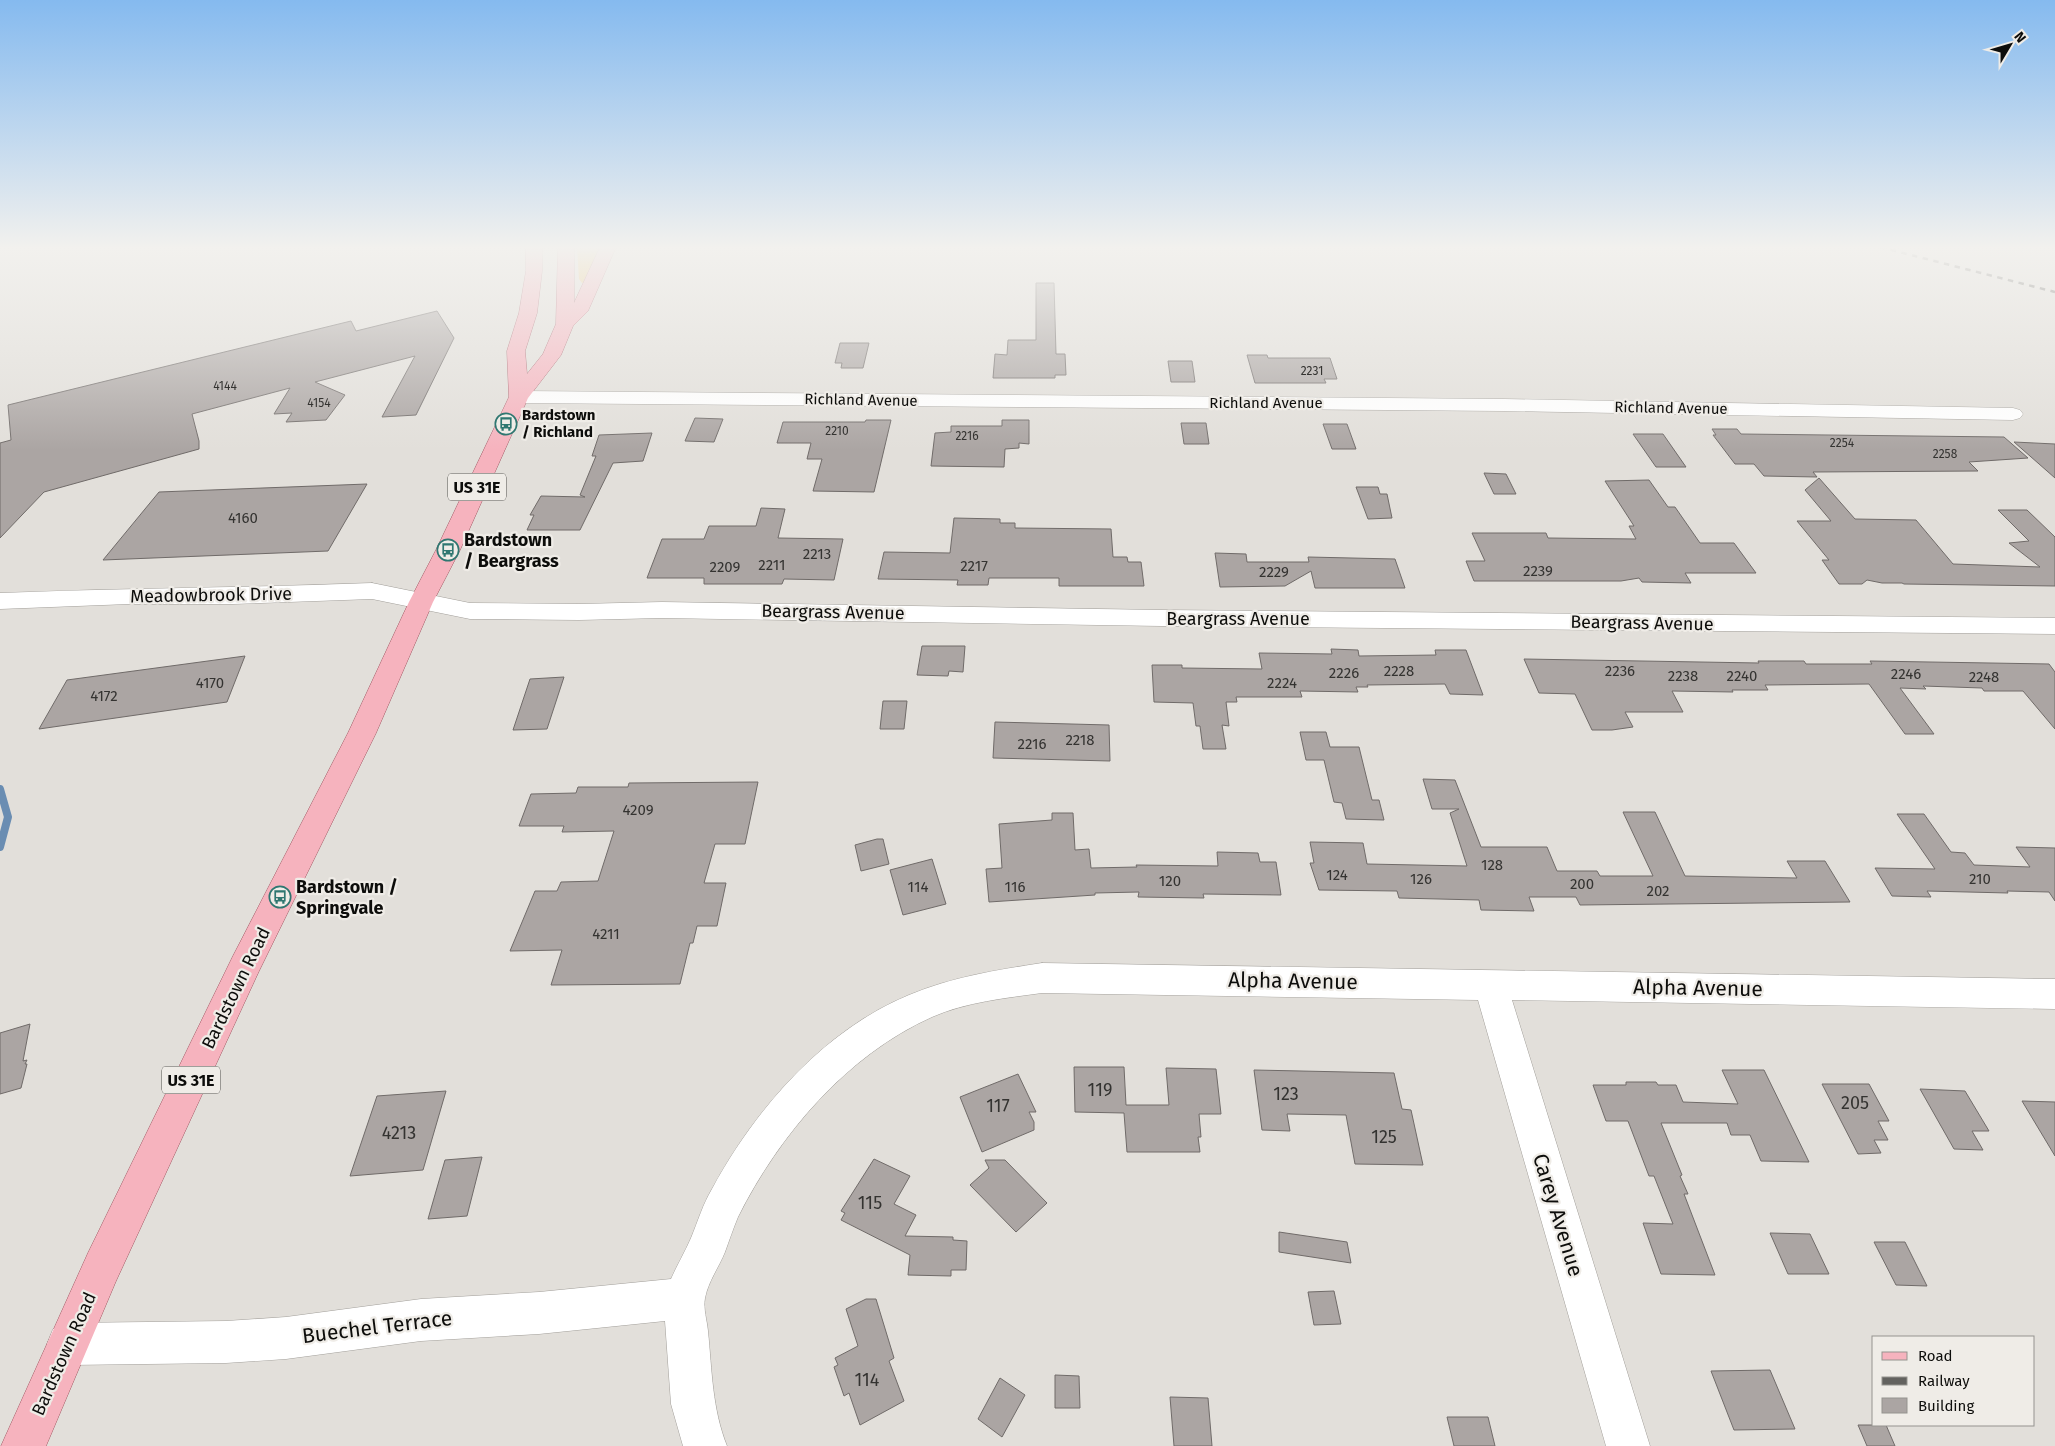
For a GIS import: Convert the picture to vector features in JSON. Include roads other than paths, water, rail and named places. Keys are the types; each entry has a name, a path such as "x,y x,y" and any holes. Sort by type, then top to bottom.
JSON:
{"main road":[{"name":"Bardstown Road","path":"519,397 516,351 527,314"},
{"name":"US 31E","path":"565,314 565,324"},
{"name":"Bardstown Road","path":"23,1446 102,1267 245,966 362,733 421,602 448,550 519,397 552,355 565,324 575,314"},
{"path":"516,351 556,348"}],"street":[{"name":"Richland Avenue","path":"519,397 1484,405 2013,414"},
{"name":"Meadowbrook Drive","path":"0,602 129,596 233,596 372,591 421,602"},
{"name":"Beargrass Avenue","path":"421,602 470,611 579,612 662,610 1162,618 2055,626"},
{"name":"Alpha Avenue","path":"685,1298 725,1204 774,1129 804,1092 848,1049 905,1013 936,1000 988,986 1042,978 2055,994"},
{"name":"Carey Avenue","path":"1490,984 1566,1245 1628,1446"},
{"name":"Buechel Terrace","path":"68,1344 226,1342 307,1335 421,1320 539,1313 685,1298"},
{"path":"685,1298 690,1385 697,1427 705,1446"}],"waterway":[{"path":"0,789 8,817 0,847"}],"place":[{"name":"Bardstown / Richland","path":"506,424"},
{"name":"Bardstown / Beargrass","path":"448,550"},
{"name":"Bardstown / Springvale","path":"280,897"}]}
